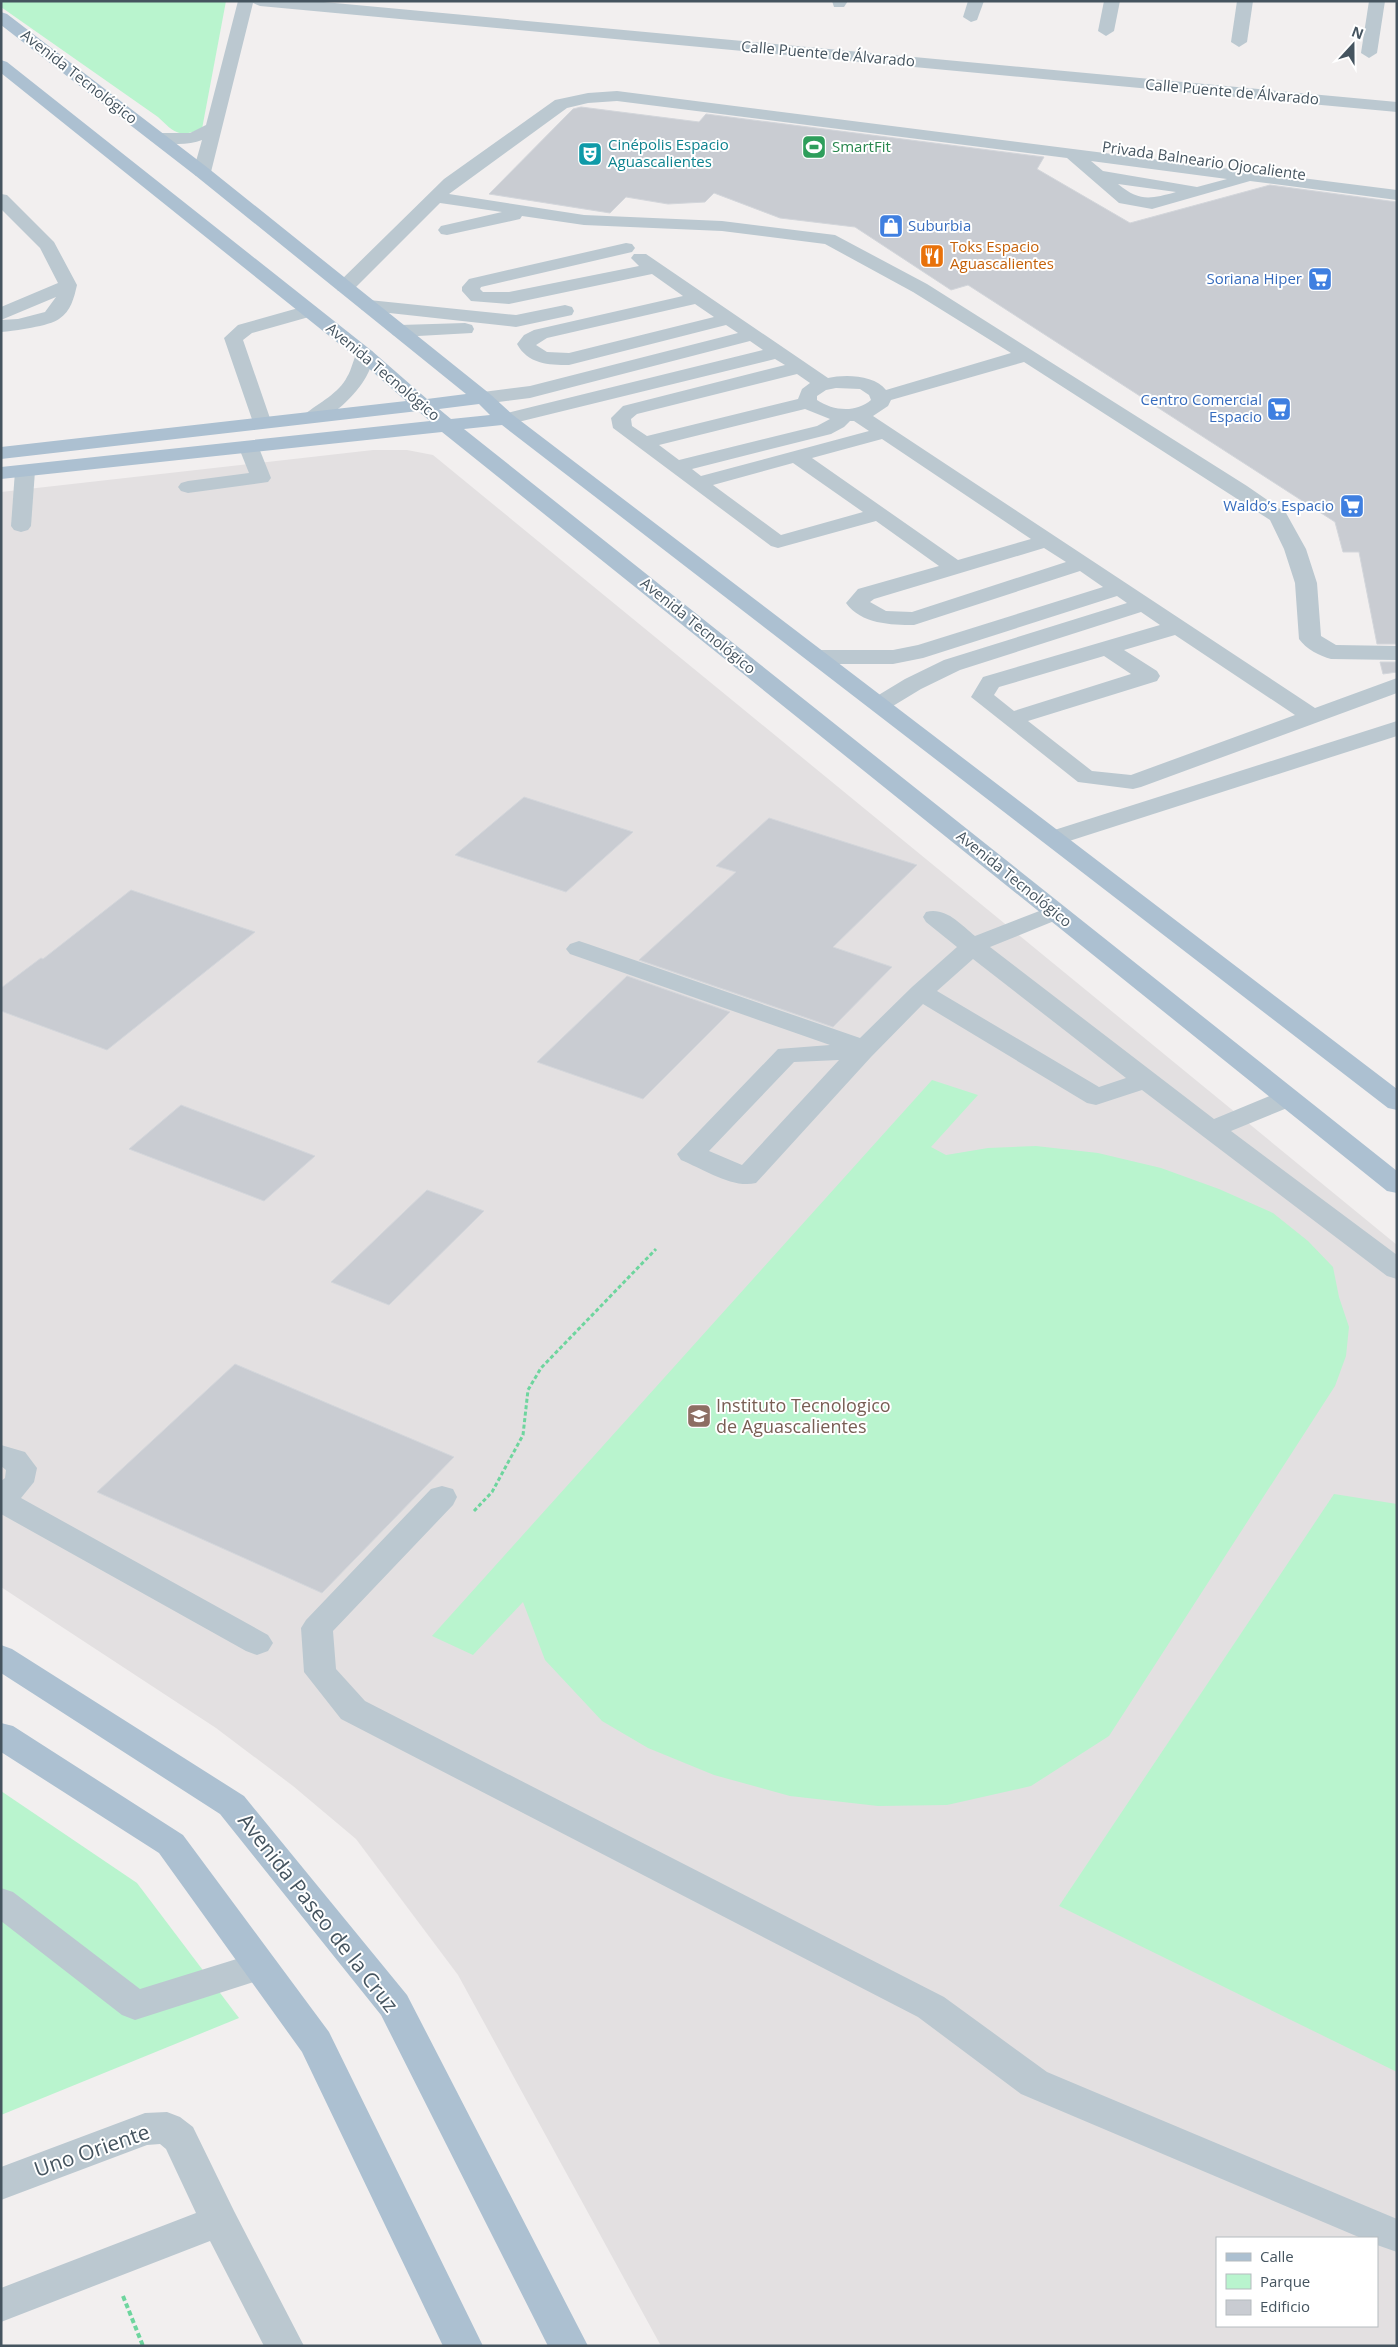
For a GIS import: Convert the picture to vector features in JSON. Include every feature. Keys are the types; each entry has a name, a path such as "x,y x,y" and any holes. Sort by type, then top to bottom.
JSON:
{"main road":[{"name":"Avenida Tecnológico","path":"1,17 202,172 483,398 506,419 1397,1102"},
{"name":"Avenida Tecnológico","path":"1,65 365,355 426,405 447,426 1397,1185"},
{"path":"1,453 483,398"},
{"path":"1,473 249,448 506,419"},
{"name":"Avenida Paseo de la Cruz","path":"1,1657 232,1805 394,2005 568,2346"},
{"path":"1,1735 171,1844 316,2043 463,2346"}],"street":[{"path":"202,172 246,1"},
{"name":"Calle Puente de Álvarado","path":"260,1 1397,107"},
{"path":"971,17 976,1"},
{"path":"1106,30 1112,1"},
{"path":"1239,42 1245,1"},
{"path":"1369,53 1377,1"},
{"path":"345,287 450,183 561,104 588,98 617,96 1397,195"},
{"path":"157,138 193,138 213,128"},
{"name":"Privada Balneario Ojocaliente","path":"1011,135 1397,187"},
{"path":"1072,154 1125,199 1152,204 1256,177"},
{"path":"1150,183 1161,165"},
{"path":"1098,176 1203,191"},
{"path":"436,197 584,220 722,226 829,239 920,288 1232,485 1279,518 1295,549 1306,583 1310,639 1331,652 1397,653"},
{"path":"1,199 48,246 68,285 64,302 52,316 18,325 1,326"},
{"path":"447,230 528,212"},
{"path":"584,220 825,384"},
{"path":"626,248 475,283 471,287 471,292 478,296 508,298 655,268"},
{"path":"1,314 68,285"},
{"path":"400,331 458,330 516,321 681,285"},
{"path":"698,298 541,334 526,344 530,352 539,356 554,359 569,358 729,319"},
{"path":"369,306 516,321"},
{"path":"262,424 233,338 246,329 309,311"},
{"path":"483,398 530,392 753,335"},
{"path":"808,402 809,392 825,384 848,382 876,392 1019,350"},
{"path":"506,419 779,352"},
{"path":"312,418 348,391 360,375 365,355"},
{"path":"800,367 630,410 621,418 623,428 778,542 878,514"},
{"path":"585,378 605,394"},
{"path":"675,467 824,430 851,414 876,407 880,402 876,392"},
{"path":"643,443 808,402 822,411 851,414 886,432 1312,716"},
{"path":"698,483 886,432"},
{"path":"188,487 261,478 249,448"},
{"path":"796,456 956,568"},
{"path":"21,526 25,471"},
{"path":"1048,540 866,594 857,603 872,615 894,619 914,618 1084,563"},
{"path":"818,658 884,658 923,651 1120,588"},
{"path":"880,704 913,684 952,665 1144,604"},
{"path":"1177,627 992,682 982,697 1086,777 1133,782 1397,686"},
{"path":"1010,719 1149,676 1106,648"},
{"path":"1054,838 1397,728"},
{"path":"864,1049 787,1055 691,1154 746,1177 864,1049 921,992 974,945 1055,912"},
{"path":"935,917 974,945 1145,1080 1369,1247 1397,1270"},
{"path":"579,949 864,1049"},
{"path":"921,992 1096,1098 1145,1080"},
{"path":"1212,1129 1288,1098"},
{"path":"1,1455 14,1459 22,1468 21,1480 11,1491 1,1495"},
{"path":"442,1497 317,1628 320,1672 353,1710 931,2007 1034,2083 1397,2236"},
{"path":"1,1500 257,1643"},
{"path":"1,1902 135,2005 259,1966"},
{"name":"Uno Oriente","path":"1,2184 145,2129 167,2128 180,2138 219,2221 284,2346"},
{"path":"1,2305 219,2221"}],"path":[{"path":"471,1513 492,1492 523,1435 528,1390 541,1368 656,1249"},
{"path":"109,2262 144,2346"}],"shaded area":[{"name":"Instituto Tecnologico de Aguascalientes","path":"373,450 407,450 433,455 1397,1245 1397,2346 661,2346 458,1975 356,1839 293,1786 216,1728 1,1587 1,492"}],"green space":[{"path":"1,1 226,1 202,129 187,133 173,130 158,117 1,7"},
{"path":"932,1080 978,1095 931,1147 946,1155 988,1148 1036,1146 1098,1153 1161,1168 1219,1189 1273,1213 1308,1241 1333,1267 1339,1297 1349,1327 1346,1356 1335,1386 1109,1736 1031,1786 947,1805 878,1806 790,1796 714,1775 648,1748 602,1721 545,1660 523,1602 473,1655 432,1636"},
{"path":"1334,1494 1397,1504 1397,2072 1059,1906"},
{"path":"1,1791 137,1883 239,2018 1,2115"}],"building":[{"name":"Centro Comercial Espacio","path":"581,107 699,122 706,114 1044,157 1037,169 1130,223 1270,185 1397,202 1397,644 1377,644 1359,552 1343,552 1335,522 968,285 951,290 855,227 780,218 714,193 705,202 668,204 626,197 610,213 489,194 573,109"},
{"path":"1380,662 1397,662 1397,672 1383,674"},
{"path":"524,797 633,832 566,892 455,855"},
{"path":"769,818 917,865 833,947 892,967 833,1027 639,960 736,872 716,866"},
{"path":"131,890 255,932 107,1050 1,1011 1,988 41,958 43,959"},
{"path":"627,976 730,1012 643,1099 537,1062"},
{"path":"181,1105 315,1156 264,1201 129,1149"},
{"path":"427,1190 484,1211 389,1305 331,1282"},
{"path":"235,1364 454,1457 322,1593 97,1492"}],"place":[{"name":"SmartFit","path":"814,147"},
{"name":"Cinépolis Espacio Aguascalientes","path":"590,154"},
{"name":"Suburbia","path":"891,226"},
{"name":"Toks Espacio Aguascalientes","path":"932,256"},
{"name":"Soriana Hiper","path":"1320,279"},
{"name":"Centro Comercial Espacio","path":"1279,409"},
{"name":"Waldo’s Espacio","path":"1352,506"},
{"name":"Instituto Tecnologico de Aguascalientes","path":"699,1416"}]}
